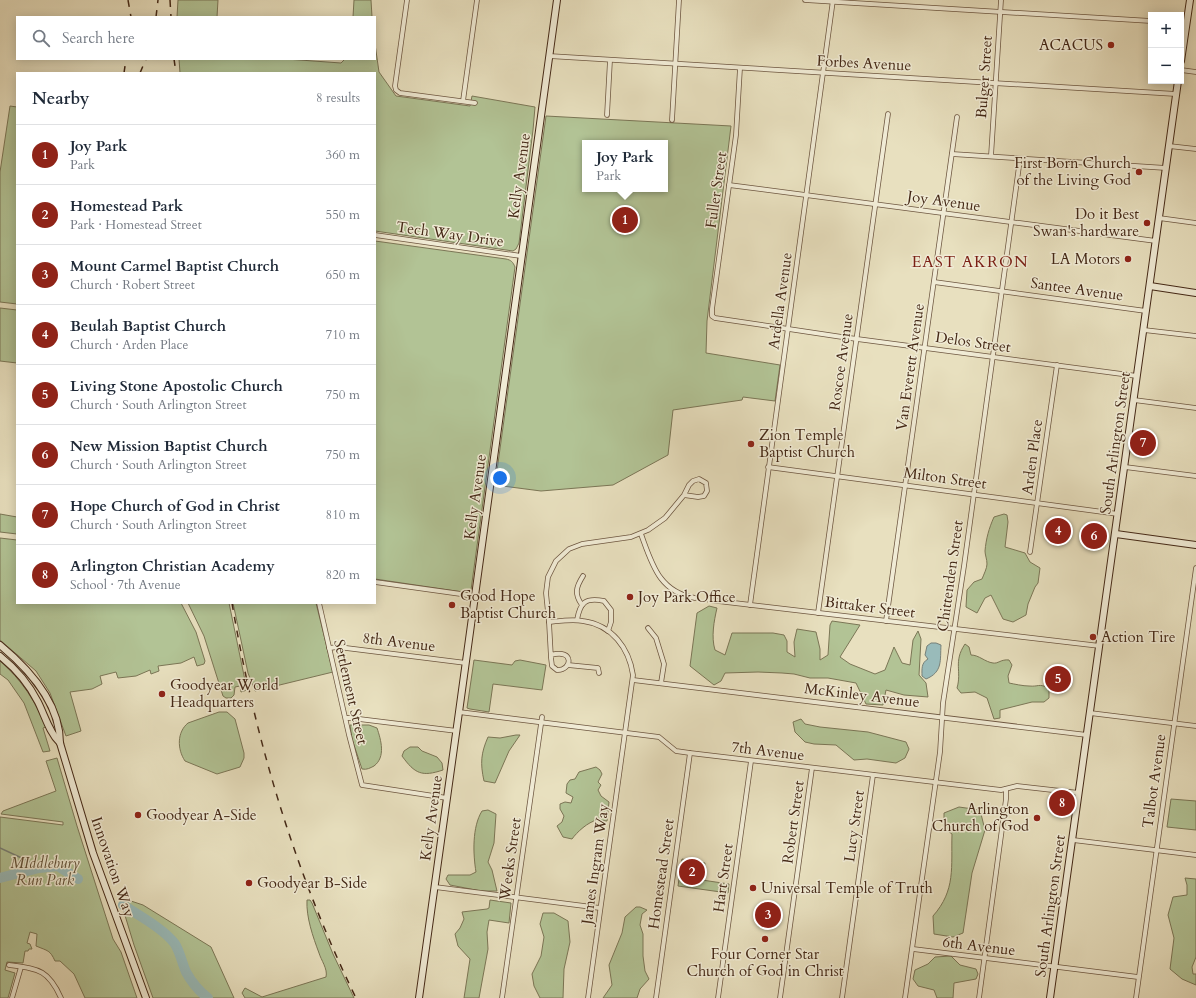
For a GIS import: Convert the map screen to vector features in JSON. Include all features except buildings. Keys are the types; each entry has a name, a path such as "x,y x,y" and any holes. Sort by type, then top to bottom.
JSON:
{"main road":[{"name":"Kelly Avenue","path":"419,998 457,732 557,0"},
{"path":"1184,23 1192,1"},
{"name":"South Arlington Street","path":"1050,998 1116,534 1178,84"},
{"path":"1150,286 1196,292"},
{"path":"1116,534 1196,545"},
{"name":"Innovation Way","path":"0,645 26,669 45,696 56,718 60,734 60,743 93,853 146,998"},
{"name":"Innovation Way","path":"0,656 18,673 26,684 37,701 52,736 60,743"}],"street":[{"path":"407,0 395,86 396,90 400,93 475,103"},
{"path":"463,101 477,0"},
{"path":"672,120 678,0"},
{"path":"805,0 1148,21"},
{"name":"Bulger Street","path":"991,156 1002,0"},
{"name":"Ardella Avenue","path":"750,604 833,1"},
{"name":"Forbes Avenue","path":"549,56 1176,94"},
{"path":"607,115 610,60"},
{"name":"Fuller Street","path":"712,316 738,119 740,68"},
{"path":"1184,70 1196,72"},
{"name":"Roscoe Avenue","path":"818,613 888,114"},
{"name":"Van Everett Avenue","path":"886,621 957,117"},
{"path":"1169,146 1196,149"},
{"path":"952,154 1166,168"},
{"name":"Chittenden Street","path":"906,998 940,752 941,716 974,494 1020,159"},
{"name":"Joy Avenue","path":"729,185 1156,241"},
{"path":"1159,218 1196,223"},
{"name":"Tech Way Drive","path":"376,235 522,256"},
{"name":"Santee Avenue","path":"934,282 1146,311"},
{"name":"Delos Street","path":"712,316 716,319 1137,376"},
{"path":"1144,330 1196,336"},
{"name":"Arden Place","path":"1030,552 1057,365"},
{"path":"1134,400 1196,408"},
{"name":"Milton Street","path":"768,467 1118,514"},
{"path":"1125,467 1196,476"},
{"path":"599,673 598,668 568,666 565,669 557,670 552,666 546,593 549,573 559,557 569,549 582,544 632,537 641,534 661,521 684,495 689,485 693,481 699,480 706,483 707,491 704,496 698,498 684,495"},
{"path":"641,534 653,566 660,578 679,594 695,598"},
{"name":"Talbot Avenue","path":"1136,998 1196,568"},
{"path":"582,605 576,594 576,589 583,576"},
{"path":"376,582 475,596"},
{"name":"Bittaker Street","path":"709,600 1100,646"},
{"path":"577,620 580,608 586,601 604,601 611,610 612,615 608,630"},
{"name":"Settlement Street","path":"319,604 362,785 447,798"},
{"path":"549,622 577,620 592,622 608,630 619,640 628,654 632,667 633,680 625,733"},
{"path":"648,628 656,638 664,664 661,683"},
{"name":"8th Avenue","path":"329,648 338,647 466,663"},
{"path":"551,654 558,652 565,654 568,658 568,666"},
{"name":"McKinley Avenue","path":"633,680 941,716 1087,735"},
{"name":"7th Avenue","path":"459,712 659,737 676,751 751,761 1001,790 1017,786 1079,793"},
{"path":"1090,713 1196,726"},
{"path":"542,717 542,723"},
{"path":"346,718 457,732"},
{"name":"Weeks Street","path":"502,998 542,723"},
{"name":"James Ingram Way","path":"588,998 625,733"},
{"name":"Homestead Street","path":"656,998 690,753"},
{"name":"Hart Street","path":"718,998 751,761"},
{"name":"Robert Street","path":"780,998 812,768"},
{"name":"Lucy Street","path":"842,998 873,775"},
{"path":"979,998 1006,800 1006,789"},
{"path":"1073,840 1196,855"},
{"path":"434,887 600,908"},
{"name":"6th Avenue","path":"913,949 1138,977"},
{"path":"9,965 35,969 48,976 61,998"},
{"path":"12,998 21,967"}],"green space":[{"path":"178,0 218,0 217,16 177,16"},
{"path":"354,0 371,0 372,16 353,16"},
{"path":"376,51 379,72 396,96 470,106 472,96 535,107 519,243 516,249 513,251 376,231 376,72 180,72 179,60 300,60 341,63 344,60 376,60"},
{"path":"10,106 16,107 16,304 0,302 0,172"},
{"path":"546,116 731,126 707,321 706,353 780,365 775,401 743,397 742,400 673,410 668,455 613,485 541,491 495,485"},
{"path":"376,241 506,259 512,262 515,267 471,590 463,592 376,579"},
{"path":"0,308 16,310 16,363 0,361"},
{"path":"0,514 16,517 16,534 0,532"},
{"path":"1004,514 1007,515 1008,522 1005,547 1025,553 1030,562 1040,568 1038,583 1028,604 1026,615 1013,622 1003,619 991,595 985,598 977,613 966,607 967,590 974,582 982,579 986,569 987,564 985,547 992,521 994,517"},
{"path":"0,538 16,540 16,604 182,604 196,632 205,661 204,664 197,666 194,657 181,663 158,666 159,671 151,674 150,670 136,676 118,678 116,672 100,676 102,684 92,689 70,692 81,731 66,736 50,693 36,671 0,640"},
{"path":"188,604 229,604 247,690 241,692 240,686 235,687 234,695 231,698 226,698 223,696 204,636"},
{"path":"233,604 316,604 333,672 255,691 248,673"},
{"path":"709,606 717,608 713,634 715,650 725,655 732,633 773,633 784,635 787,641 787,652 795,657 794,642 797,629 816,632 820,649 820,660 828,655 830,625 832,621 860,625 840,657 850,664 875,674 885,670 894,647 902,663 910,665 913,640 918,631 921,639 919,675 926,683 928,697 904,695 886,690 883,705 866,704 856,683 828,678 810,678 782,673 725,673 721,681 714,685 690,666 697,613"},
{"path":"965,644 969,647 971,655 990,662 995,663 1009,660 1012,665 1008,676 1009,683 1024,686 1040,685 1049,688 1049,698 1044,702 1032,702 1000,710 1000,718 994,719 987,698 975,692 961,693 957,688 959,676 959,656"},
{"path":"474,660 512,665 515,661 520,660 546,665 542,690 493,684 489,712 467,708"},
{"path":"0,661 15,675 38,709 46,727 43,728 50,751 43,752 24,703 8,680 0,674"},
{"path":"219,712 227,712 235,719 244,758 240,767 217,774 185,761 182,756 179,741 184,727 188,723"},
{"path":"801,719 805,724 868,732 906,742 909,749 905,758 896,763 867,759 854,760 836,745 805,742 795,732 793,722"},
{"path":"350,725 369,725 377,728 382,748 380,758 374,766 367,769 362,769 352,739"},
{"path":"520,735 509,751 495,783 484,781 482,758 488,737 500,738"},
{"path":"410,747 418,747 422,751 437,757 442,763 443,770 424,773 415,770 402,756 404,751"},
{"name":"MIddlebury Run Park","path":"57,758 113,939 121,952 137,998 85,998 74,974 60,961 55,961 48,951 36,946 37,934 30,932 27,943 30,944 32,949 25,951 23,963 7,962 5,970 15,973 8,998 0,998 0,817 63,825 63,822 1,814 3,811 56,791 46,761"},
{"path":"596,767 602,774 598,782 601,785 598,790 601,796 609,802 607,821 597,820 586,825 572,839 563,837 557,826 562,822 564,816 560,809 560,804 565,802 571,803 573,797 566,793 567,784 570,780 575,779 579,772"},
{"path":"1171,799 1196,801 1196,830 1167,827"},
{"path":"959,807 980,810 985,830 972,873 963,933 953,937 934,934 933,916 946,897 951,878 952,834 944,828 944,813"},
{"path":"488,810 496,814 494,843 488,862 492,870 497,891 481,891 450,885 446,879 448,875 470,875 476,872 474,841 476,825 482,811"},
{"path":"682,859 705,863 702,880 729,884 728,893 678,886"},
{"path":"1185,878 1196,879 1196,957 1192,967 1193,974 1196,974 1196,985 1182,979 1170,969 1174,938 1168,915 1173,897 1187,895"},
{"path":"120,899 143,905 211,947 234,998 153,998 134,945"},
{"path":"307,900 310,900 312,903 333,954 354,998 245,998 242,993 245,988 262,997 326,977 325,968 310,927"},
{"path":"490,900 511,903 509,923 489,920 487,932 488,949 479,998 464,998 470,959 458,946 455,934 460,928 464,919 462,912 487,909 489,908"},
{"path":"636,907 647,910 642,914 640,925 643,934 645,971 649,979 640,989 637,998 603,998 612,985 609,965 622,933 625,917"},
{"path":"543,913 554,913 568,921 570,942 564,969 563,998 540,998 534,986 532,974 541,956 544,937 540,924"},
{"path":"951,956 960,965 976,969 978,974 976,979 954,983 953,998 937,998 934,990 918,986 913,979 915,970 928,964 935,957"}],"water":[{"path":"931,643 941,645 940,665 935,673 926,679 922,676 922,669 924,662 928,659 925,655 927,646"}],"waterway":[{"path":"0,848 41,867"},
{"path":"0,878 39,868 58,866 78,879"},
{"path":"123,905 170,938 177,947 185,969 193,983 208,998"}],"railway":[{"path":"128,0 131,16"},
{"path":"156,16 158,0"},
{"path":"170,0 171,16"},
{"path":"124,72 126,60"},
{"path":"140,72 146,60"},
{"path":"174,60 176,72"},
{"path":"232,604 252,705 280,805 314,903 356,998"}],"place":[{"name":"ACACUS","path":"1111,45"},
{"name":"First Born Church of the Living God","path":"1139,172"},
{"name":"Joy Park","path":"625,220"},
{"name":"Do it Best Swan's hardware","path":"1147,223"},
{"name":"LA Motors","path":"1128,259"},
{"name":"Hope Church of God in Christ","path":"1143,443"},
{"name":"Zion Temple Baptist Church","path":"751,444"},
{"name":"Beulah Baptist Church","path":"1058,531"},
{"name":"New Mission Baptist Church","path":"1094,536"},
{"name":"Joy Park Office","path":"630,597"},
{"name":"Good Hope Baptist Church","path":"452,605"},
{"name":"Action Tire","path":"1093,637"},
{"name":"Living Stone Apostolic Church","path":"1058,679"},
{"name":"Goodyear World Headquarters","path":"162,694"},
{"name":"Arlington Christian Academy","path":"1062,803"},
{"name":"Goodyear A-Side","path":"138,815"},
{"name":"Arlington Church of God","path":"1037,818"},
{"name":"Homestead Park","path":"692,872"},
{"name":"Goodyear B-Side","path":"249,883"},
{"name":"Universal Temple of Truth","path":"753,888"},
{"name":"Mount Carmel Baptist Church","path":"768,915"},
{"name":"Four Corner Star Church of God in Christ","path":"765,939"}],"district":[{"name":"EAST AKRON","path":"970,261"}]}
